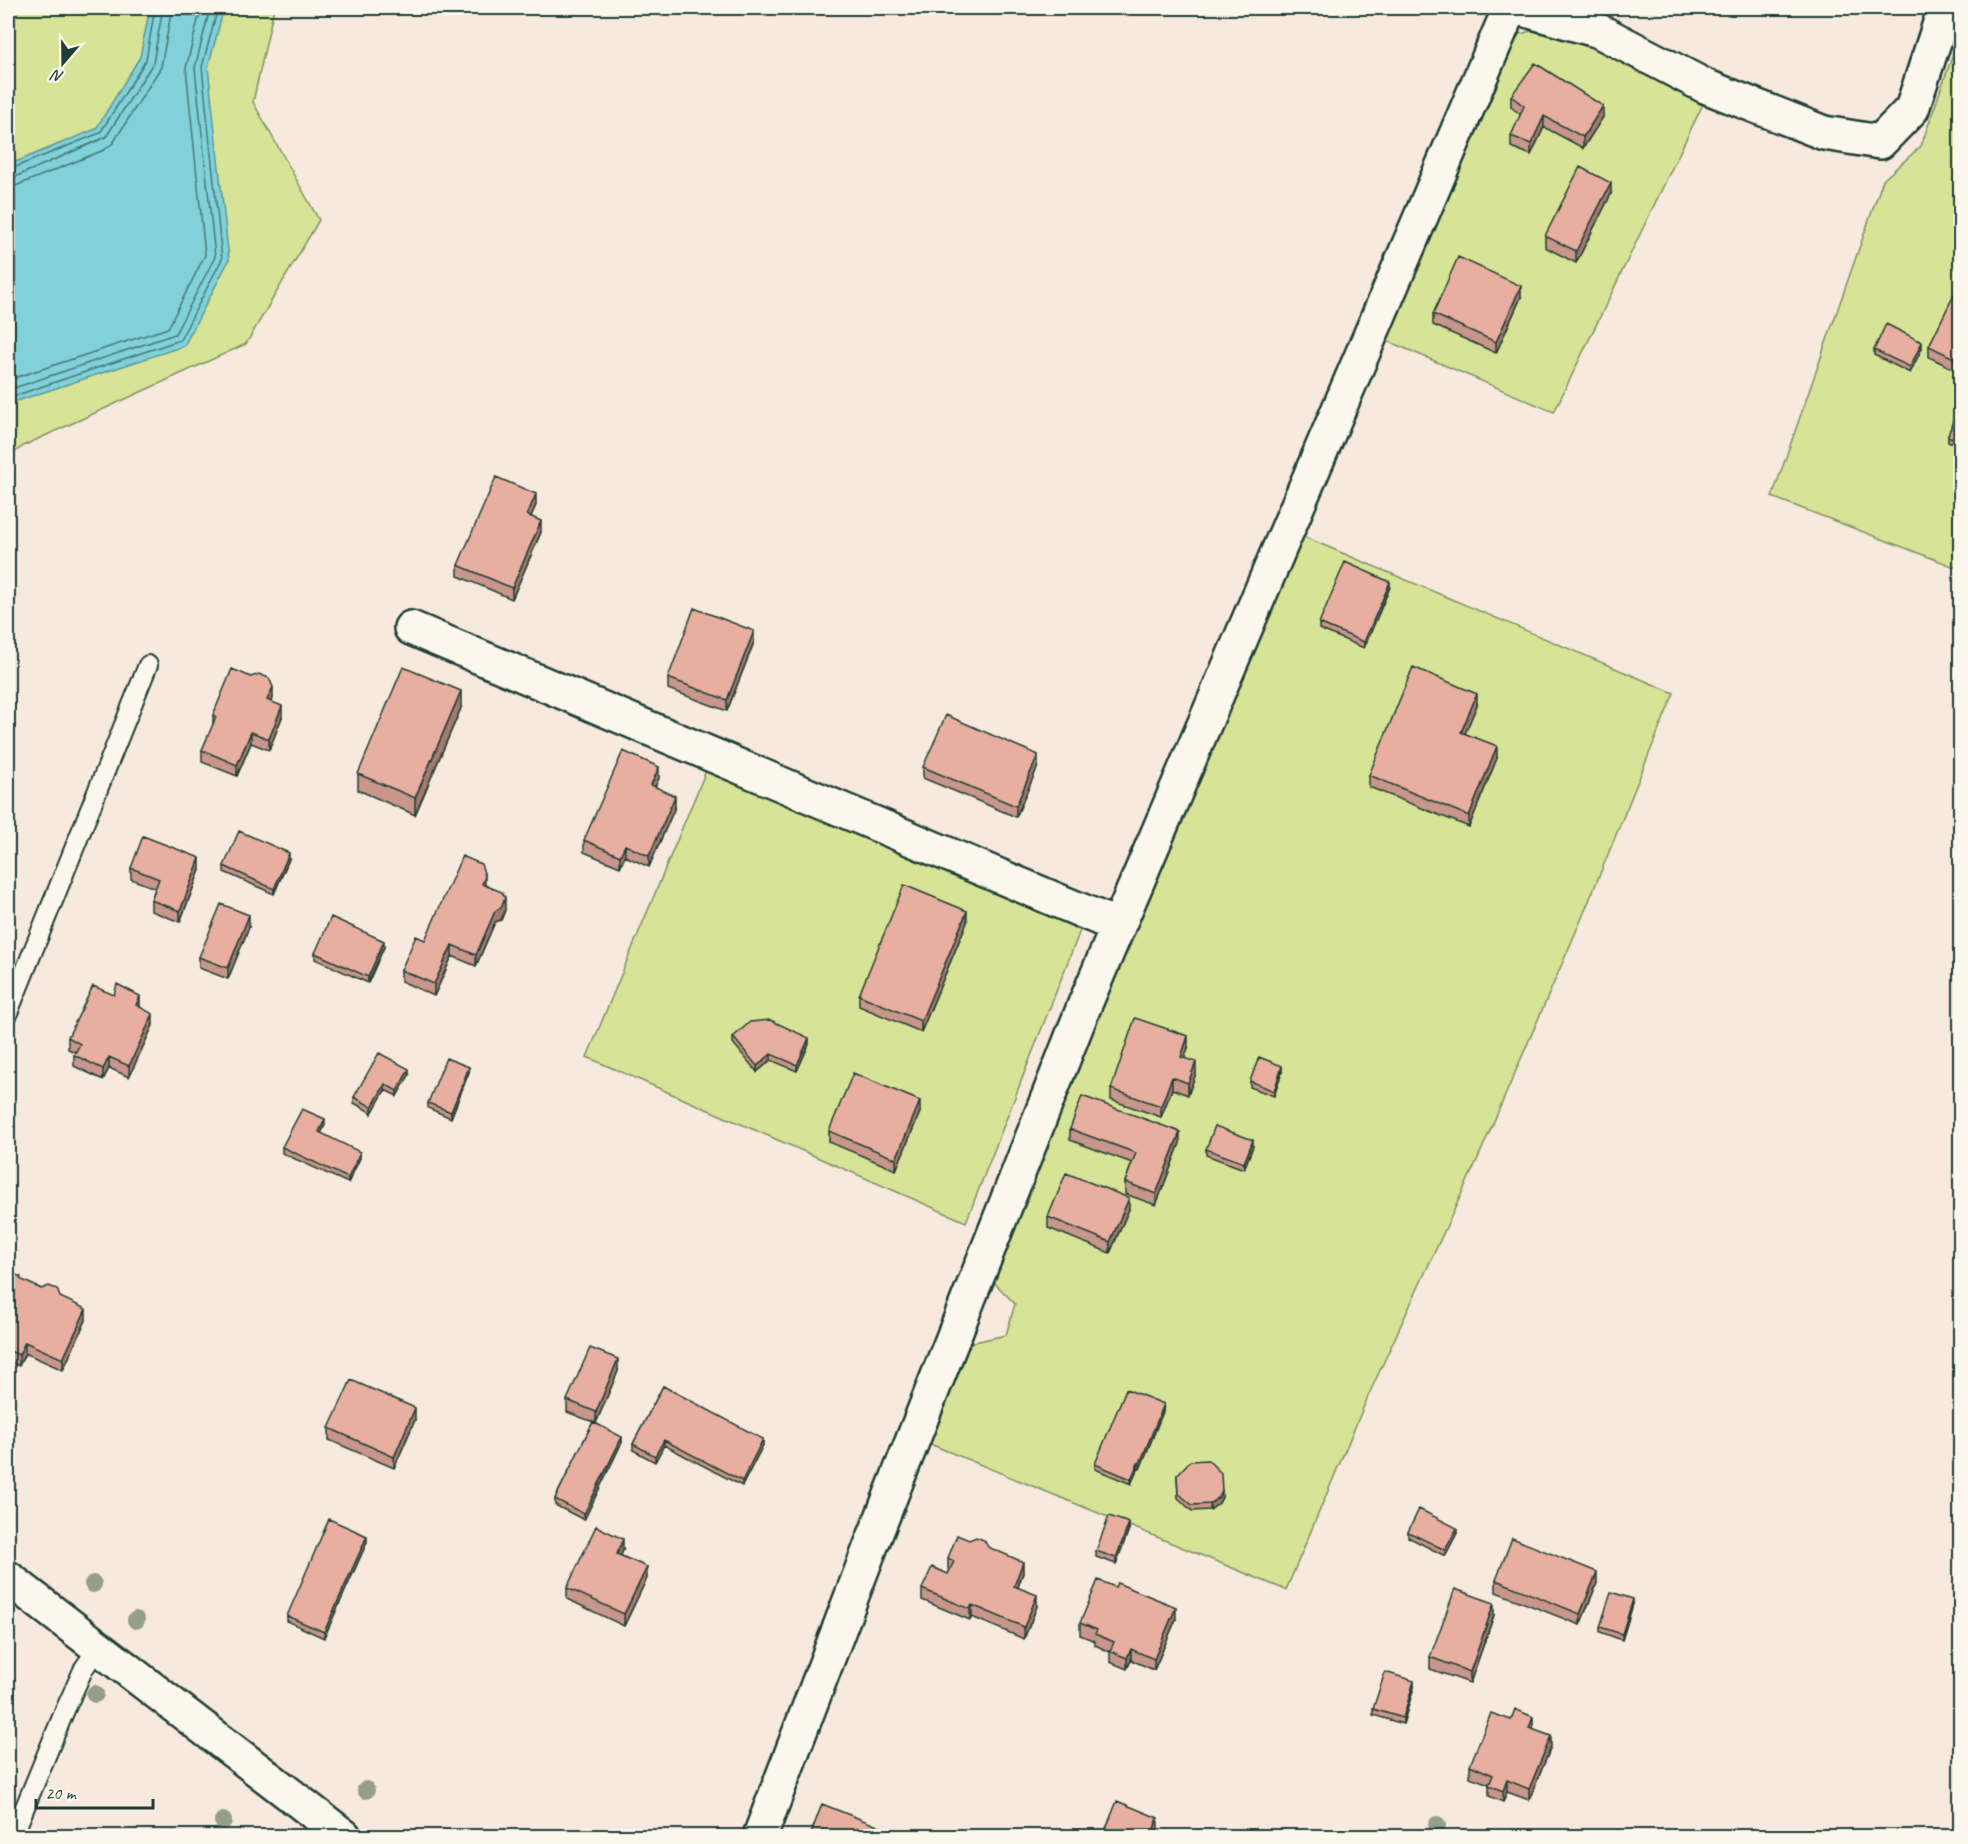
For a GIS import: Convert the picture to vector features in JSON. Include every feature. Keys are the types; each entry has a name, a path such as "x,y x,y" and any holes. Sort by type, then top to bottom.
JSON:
{"street":[{"path":"760,1836 876,1532 1084,1004 1510,8"},
{"path":"1519,8 1599,31 1705,86 1824,133 1880,142 1912,109 1945,8"},
{"path":"411,628 1118,926"},
{"path":"8,1578 344,1836"}],"lane":[{"path":"8,1013 147,665"},
{"path":"13,1836 84,1668 98,1648"}],"green space":[{"path":"8,8 274,8 253,102 319,220 246,344 25,445 8,457"},
{"path":"1543,28 1590,45 1704,102 1554,412 1383,339 1516,35"},
{"path":"1960,34 1960,569 1772,497 1883,180 1921,146"},
{"path":"1302,536 1674,693 1584,913 1479,1156 1369,1394 1286,1590 930,1444 965,1344 1006,1335 1015,1304 990,1278 1002,1239"},
{"path":"710,761 1083,923 966,1222 587,1057"}],"water":[{"path":"150,8 224,8 208,67 229,260 184,346 8,404 8,165 96,129 140,57"}],"building":[{"path":"1535,63 1603,106 1583,137 1544,116 1531,144 1511,136 1524,106 1511,96"},
{"path":"1580,167 1611,183 1576,251 1545,236"},
{"path":"1458,257 1521,286 1496,342 1433,314"},
{"path":"1960,285 1960,361 1929,346"},
{"path":"1886,324 1922,342 1910,367 1874,350"},
{"path":"1960,400 1960,441 1948,436"},
{"path":"496,477 536,494 527,515 541,521 512,588 458,565"},
{"path":"1345,562 1390,582 1364,642 1319,623"},
{"path":"694,608 754,631 727,700 668,678"},
{"path":"403,667 461,691 415,798 358,774"},
{"path":"1413,667 1477,694 1461,732 1497,746 1469,816 1369,775"},
{"path":"232,669 251,677 259,674 269,678 273,687 267,700 282,706 269,739 251,732 237,765 202,750 216,717 213,715"},
{"path":"946,715 1038,755 1016,806 923,767"},
{"path":"623,751 659,767 651,785 675,796 649,856 625,845 620,856 584,840"},
{"path":"239,831 289,853 274,889 224,866"},
{"path":"143,836 200,858 180,911 151,900 159,879 131,868"},
{"path":"462,856 481,864 485,876 482,884 502,892 505,898 501,908 495,911 476,955 452,945 434,984 401,970 416,936 425,940"},
{"path":"904,885 967,911 921,1021 859,995"},
{"path":"221,904 249,915 228,968 199,957"},
{"path":"331,917 384,941 368,977 315,953"},
{"path":"117,984 140,996 136,1005 153,1014 129,1066 109,1057 103,1069 74,1055 80,1044 68,1037 93,986 114,995"},
{"path":"1135,1018 1188,1036 1181,1057 1196,1062 1188,1083 1172,1077 1161,1106 1111,1089"},
{"path":"770,1020 809,1038 797,1065 771,1054 757,1066 733,1037 750,1022"},
{"path":"379,1053 409,1069 397,1091 385,1084 372,1107 354,1097"},
{"path":"1259,1057 1282,1066 1274,1091 1250,1081"},
{"path":"446,1058 469,1067 451,1112 428,1103"},
{"path":"853,1073 920,1101 896,1159 829,1131"},
{"path":"1082,1096 1180,1132 1156,1194 1125,1182 1136,1153 1070,1129"},
{"path":"302,1109 325,1119 319,1132 360,1152 348,1178 282,1147"},
{"path":"1215,1126 1253,1140 1244,1163 1206,1149"},
{"path":"1066,1173 1129,1198 1110,1242 1048,1217"},
{"path":"8,1272 41,1289 49,1286 57,1289 60,1297 86,1309 63,1359 25,1342 19,1355 8,1350"},
{"path":"590,1348 618,1359 596,1412 567,1400"},
{"path":"351,1380 415,1408 394,1457 329,1428"},
{"path":"663,1386 763,1439 742,1481 664,1440 655,1456 633,1444"},
{"path":"1126,1389 1164,1404 1131,1479 1095,1464"},
{"path":"593,1422 622,1437 584,1514 555,1499"},
{"path":"1208,1460 1221,1473 1222,1491 1219,1497 1210,1504 1192,1505 1178,1493 1177,1475 1190,1461"},
{"path":"1419,1509 1457,1528 1445,1550 1408,1532"},
{"path":"1109,1516 1129,1523 1116,1558 1096,1551"},
{"path":"329,1519 367,1536 324,1632 287,1616"},
{"path":"596,1526 623,1539 617,1554 647,1567 624,1614 567,1588"},
{"path":"957,1535 969,1540 976,1537 984,1540 988,1547 1023,1562 1014,1586 1037,1595 1024,1627 972,1605 970,1609 922,1589 932,1567 948,1574 954,1561 948,1558"},
{"path":"1512,1538 1597,1572 1580,1614 1496,1580"},
{"path":"1098,1580 1115,1587 1117,1583 1176,1607 1154,1659 1131,1649 1127,1658 1110,1651 1114,1642 1095,1634 1097,1630 1080,1623"},
{"path":"1455,1589 1494,1603 1470,1672 1430,1657"},
{"path":"1611,1592 1633,1599 1622,1634 1600,1627"},
{"path":"1385,1672 1414,1681 1403,1718 1373,1709"},
{"path":"1515,1709 1533,1717 1529,1728 1551,1736 1529,1789 1507,1780 1503,1791 1489,1785 1493,1775 1470,1765 1491,1713 1511,1720"},
{"path":"1117,1801 1158,1818 1151,1836 1103,1836"},
{"path":"822,1804 903,1836 810,1836"}]}
